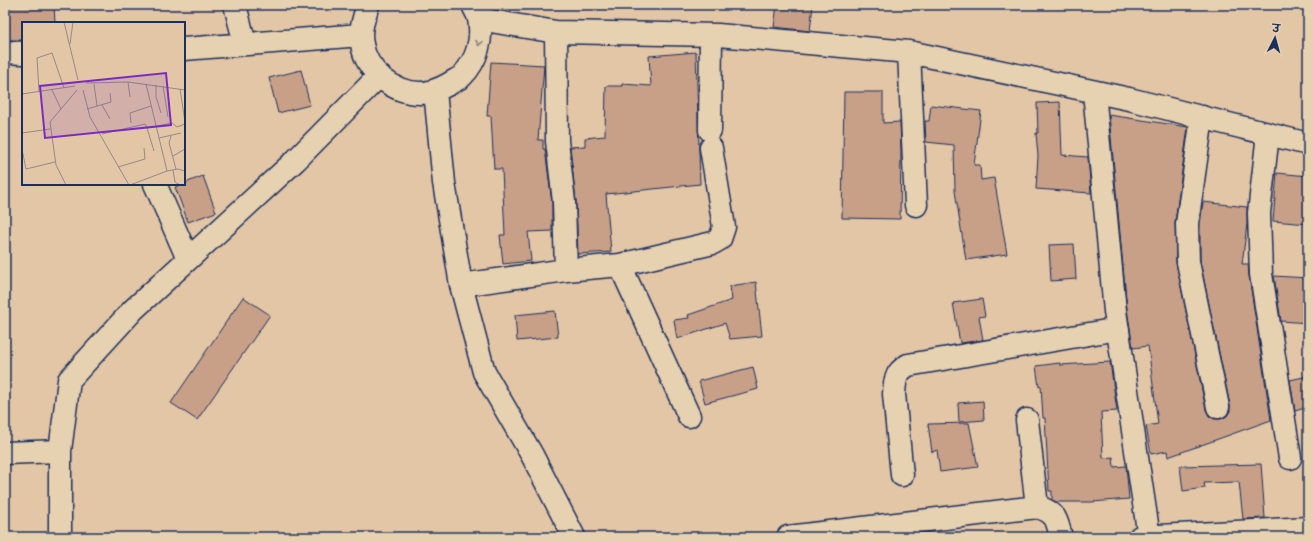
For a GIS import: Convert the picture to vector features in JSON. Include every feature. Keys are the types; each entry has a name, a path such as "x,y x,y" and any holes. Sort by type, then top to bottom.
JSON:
{"street":[{"path":"235,5 245,44"},
{"path":"368,5 361,24 362,44 369,64 379,76 400,89 420,93 435,91 462,76 474,60 480,40 476,12 556,32 711,35 909,52 1094,92 1202,117 1308,144"},
{"path":"556,32 557,141 564,202 566,270"},
{"path":"185,49 362,35"},
{"path":"461,284 566,270 620,265 713,243 720,239 724,227 710,139 711,35"},
{"path":"5,52 22,53"},
{"path":"909,52 916,205"},
{"path":"60,537 60,451 69,380 133,310 296,160 379,76"},
{"path":"435,91 444,183 461,284 484,372 532,455 574,537"},
{"path":"1094,92 1115,311 1146,537 1308,528"},
{"path":"1202,117 1187,224 1188,262 1218,407"},
{"path":"1268,134 1259,213 1261,274 1290,458"},
{"path":"155,185 188,259"},
{"path":"620,265 689,416"},
{"path":"902,475 894,394 895,381 900,370 908,365 1118,329"},
{"path":"1027,420 1037,507"},
{"path":"5,453 60,451"},
{"path":"788,537 1016,508 1037,507 1047,510 1053,514 1058,523 1061,537"}],"building":[{"path":"54,5 55,22 22,22 22,40 7,40 5,7"},
{"path":"777,5 813,5 810,31 774,27"},
{"path":"696,52 700,184 606,194 611,252 578,254 576,201 570,147 585,146 585,138 605,136 606,86 622,86 622,84 651,86 649,56"},
{"path":"491,62 544,65 538,140 543,140 543,149 545,149 552,203 552,231 528,232 531,261 503,264 500,235 505,235 502,169 494,169 491,116 487,116"},
{"path":"301,70 310,105 278,113 269,78"},
{"path":"844,92 883,92 883,123 900,122 900,219 842,218"},
{"path":"1060,102 1062,155 1088,157 1091,193 1036,189 1038,156 1036,133 1038,133 1037,103"},
{"path":"931,105 981,111 974,165 980,165 981,180 994,178 1007,254 966,260 955,191 954,145 926,142 925,121 929,121"},
{"path":"1109,115 1188,127 1175,222 1176,262 1206,410 1209,416 1214,419 1221,419 1227,416 1230,411 1230,405 1200,261 1200,225 1203,202 1247,207 1247,224 1242,264 1248,264 1271,420 1168,457 1167,451 1151,454 1146,426 1158,424 1148,346 1133,348 1127,309"},
{"path":"1277,173 1308,176 1308,224 1273,221"},
{"path":"203,176 216,212 188,222 175,187 185,185 185,183"},
{"path":"1074,244 1076,279 1051,281 1049,245"},
{"path":"1274,276 1308,278 1308,323 1281,321"},
{"path":"756,282 762,336 730,339 725,323 677,339 674,320 689,318 688,315 732,300 730,286"},
{"path":"243,297 270,315 197,420 171,403"},
{"path":"982,299 985,316 979,317 983,340 960,343 953,303"},
{"path":"555,311 558,337 517,341 515,315"},
{"path":"1110,362 1117,411 1101,412 1103,458 1113,457 1114,467 1126,466 1129,499 1092,502 1057,502 1052,500 1052,491 1049,491 1045,418 1043,418 1041,386 1039,387 1036,366 1060,363 1060,365"},
{"path":"753,367 758,389 705,403 699,381"},
{"path":"1308,376 1308,407 1295,411 1290,380"},
{"path":"983,401 984,420 959,422 958,403"},
{"path":"969,423 978,467 940,472 937,450 932,452 928,424"},
{"path":"1261,464 1265,518 1243,519 1239,482 1204,483 1205,488 1183,491 1180,466"}]}
